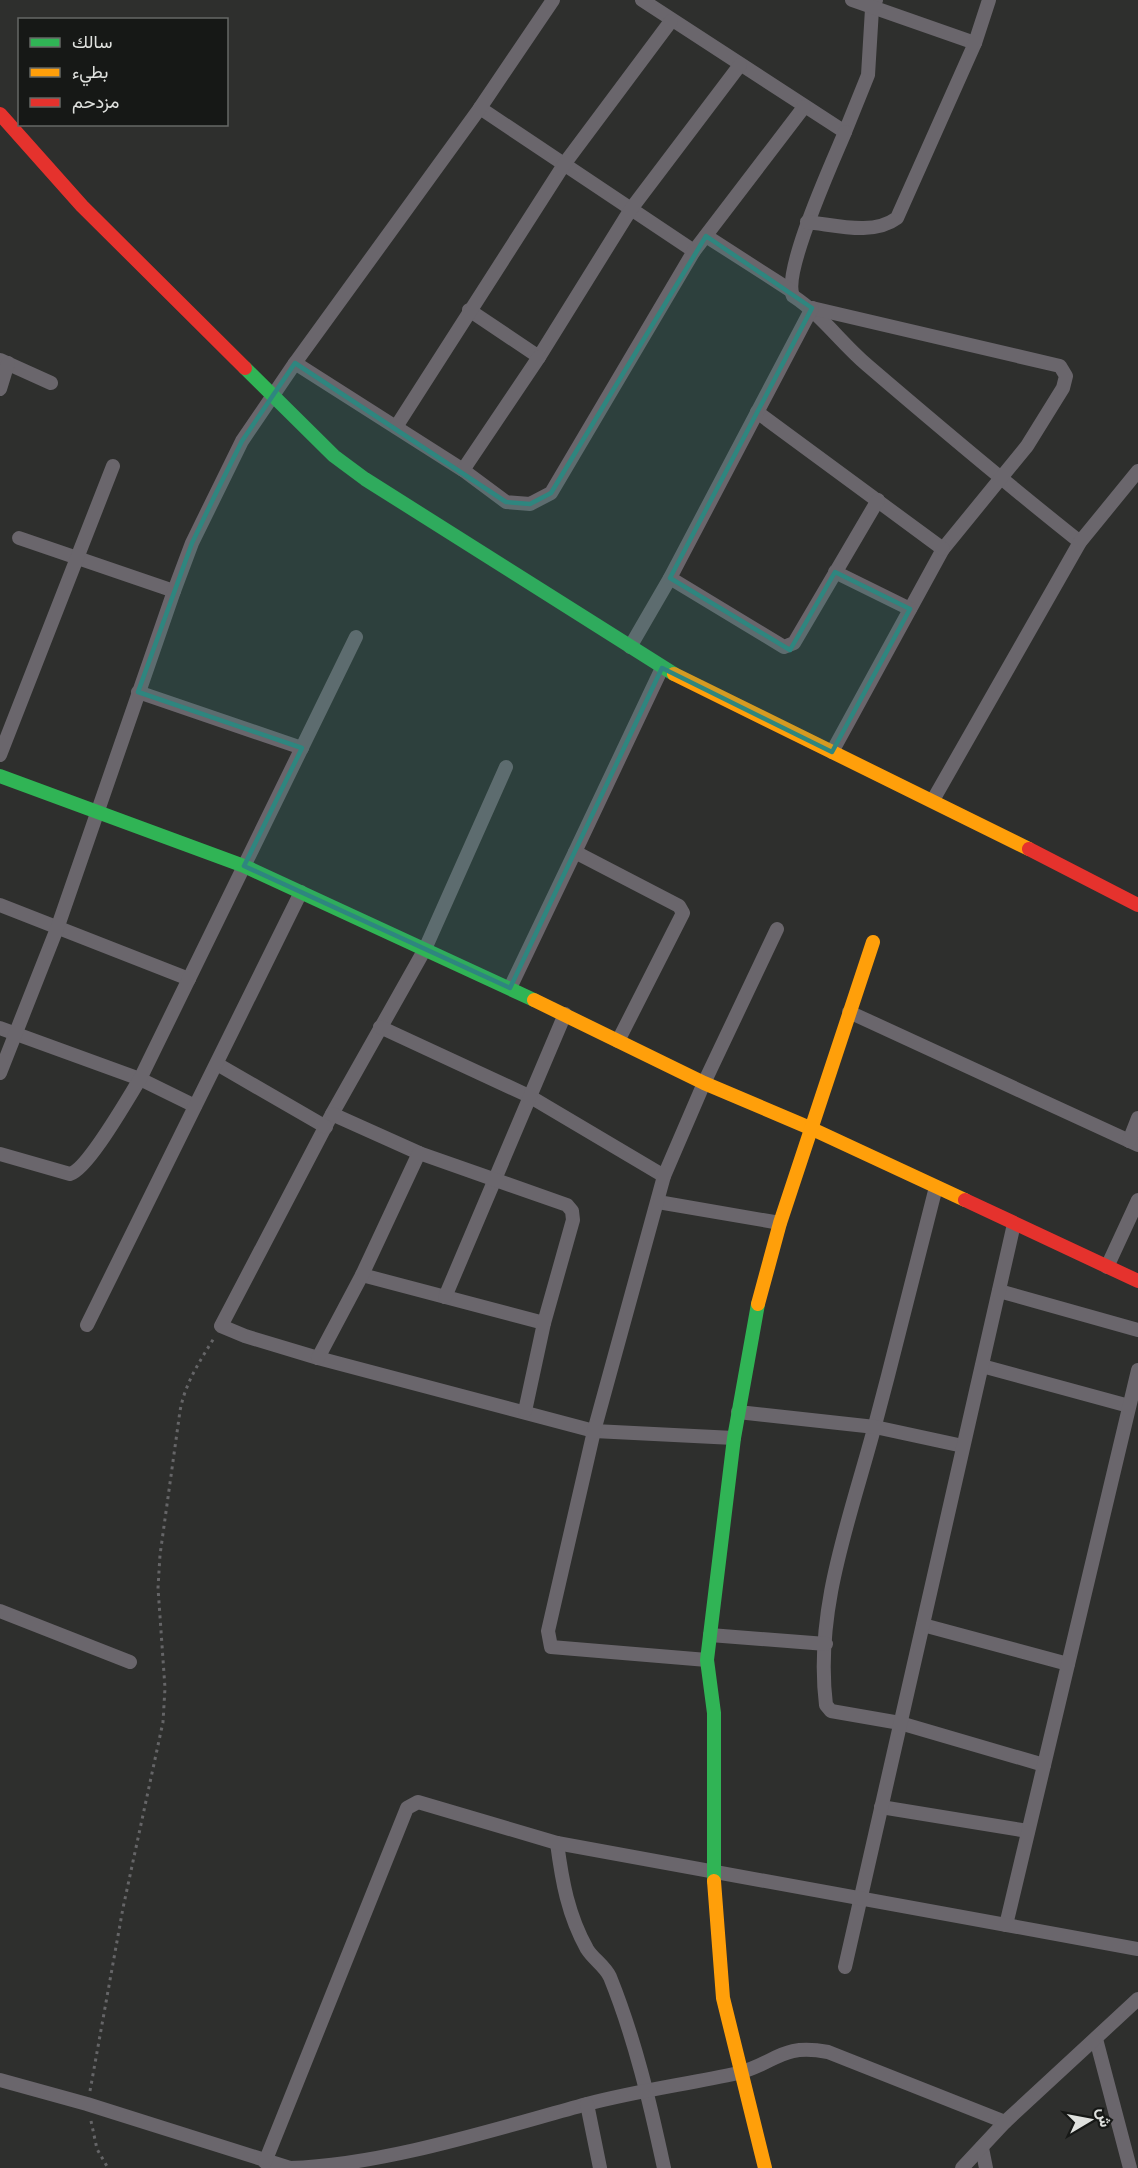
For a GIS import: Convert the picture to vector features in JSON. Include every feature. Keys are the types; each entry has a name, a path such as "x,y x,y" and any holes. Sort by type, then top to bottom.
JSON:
{"street":[{"path":"0,1073 58,926 95,813 192,543 242,441 272,395 480,108 553,0"},
{"path":"642,0 845,132"},
{"path":"852,0 874,4 975,43"},
{"path":"807,222 871,228 884,226 897,218 975,43 989,0"},
{"path":"790,290 807,222 868,75 874,4"},
{"path":"396,427 565,163 671,21"},
{"path":"463,470 539,357 631,209 740,65"},
{"path":"295,363 463,470 506,502 530,504 551,493 694,251 804,107"},
{"path":"480,108 694,251"},
{"path":"0,114 82,206 334,456 365,479 662,668 933,800 1138,905"},
{"path":"706,236 790,290 793,297 812,308 860,359 1000,479 1080,542"},
{"path":"630,647 670,578 812,308"},
{"path":"812,308 1060,366 1066,376 1063,388 1028,446 943,549 832,752"},
{"path":"469,310 539,357"},
{"path":"0,389 4,362 51,383"},
{"path":"757,412 943,549"},
{"path":"0,755 113,466"},
{"path":"933,800 1080,542 1138,471"},
{"path":"670,578 786,647 794,643 878,500"},
{"path":"19,538 77,555 174,591"},
{"path":"836,572 910,609"},
{"path":"0,1154 64,1174 76,1172 140,1079 356,637"},
{"path":"510,988 662,668"},
{"path":"138,692 302,748"},
{"path":"506,767 425,949 332,1114 221,1326 245,1336 318,1358 594,1431 734,1438"},
{"path":"0,776 95,813 244,866 510,988 704,1083 810,1128 1138,1281"},
{"path":"575,852 679,906 683,913 618,1041"},
{"path":"87,1325 301,892"},
{"path":"0,905 189,979"},
{"path":"706,1660 551,1647 548,1631 594,1431 664,1176 704,1083 777,928"},
{"path":"765,2168 723,1998 713,1870 714,1713 706,1660 734,1438 753,1324 780,1223 873,942"},
{"path":"849,1012 1133,1143 1138,1118"},
{"path":"445,1297 492,1180 565,1014"},
{"path":"380,1027 529,1096 664,1176"},
{"path":"0,1028 140,1079 195,1106"},
{"path":"216,1064 326,1127"},
{"path":"332,1114 419,1153 567,1205 572,1211 573,1220 544,1323 525,1411"},
{"path":"318,1358 362,1275 419,1153"},
{"path":"936,1187 874,1427 836,1560 826,1644 826,1705 831,1711 900,1723 1044,1765"},
{"path":"1107,1267 1138,1200"},
{"path":"658,1202 780,1223"},
{"path":"845,1967 1014,1224"},
{"path":"362,1275 544,1323"},
{"path":"999,1291 1138,1330"},
{"path":"982,1366 1129,1406"},
{"path":"1006,1925 1138,1370"},
{"path":"738,1412 874,1427 963,1446"},
{"path":"0,1611 129,1662"},
{"path":"923,1625 1068,1664"},
{"path":"710,1635 826,1644"},
{"path":"266,2162 407,1808 417,1802 556,1843 1138,1949"},
{"path":"881,1807 1028,1831"},
{"path":"556,1843 565,1900 588,1951 608,1972 648,2091 664,2168"},
{"path":"962,2168 1005,2122 1138,1999"},
{"path":"1096,2039 1130,2168"},
{"path":"0,2080 87,2104 290,2168 320,2167 355,2160 482,2132 587,2104 741,2072 791,2050 807,2048 828,2052 1005,2122"},
{"path":"587,2104 600,2168"},
{"path":"982,2148 986,2168"}],"path":[{"path":"108,2168 97,2148 87,2104 123,1908 163,1722 165,1688 158,1588 160,1555 183,1395 192,1374 221,1326"}],"highlighted area":[{"path":"706,236 812,308 670,578 790,650 835,572 910,609 832,752 662,668 510,988 244,866 302,748 138,692 192,543 242,441 295,363 506,502 530,504 551,493"}],"traffic: fast":[{"path":"245,368 334,456 365,479 674,674"},
{"path":"0,776 244,866 534,1000"},
{"path":"714,1881 714,1713 707,1660 734,1438 758,1304"}],"traffic: slow":[{"path":"674,674 1029,849"},
{"path":"758,1304 780,1223 873,942"},
{"path":"534,1000 704,1083 810,1128 965,1200"},
{"path":"714,1881 723,1998 765,2168"}],"traffic: jam":[{"path":"0,114 82,206 245,368"},
{"path":"1029,849 1138,905"},
{"path":"965,1200 1138,1281"}]}
